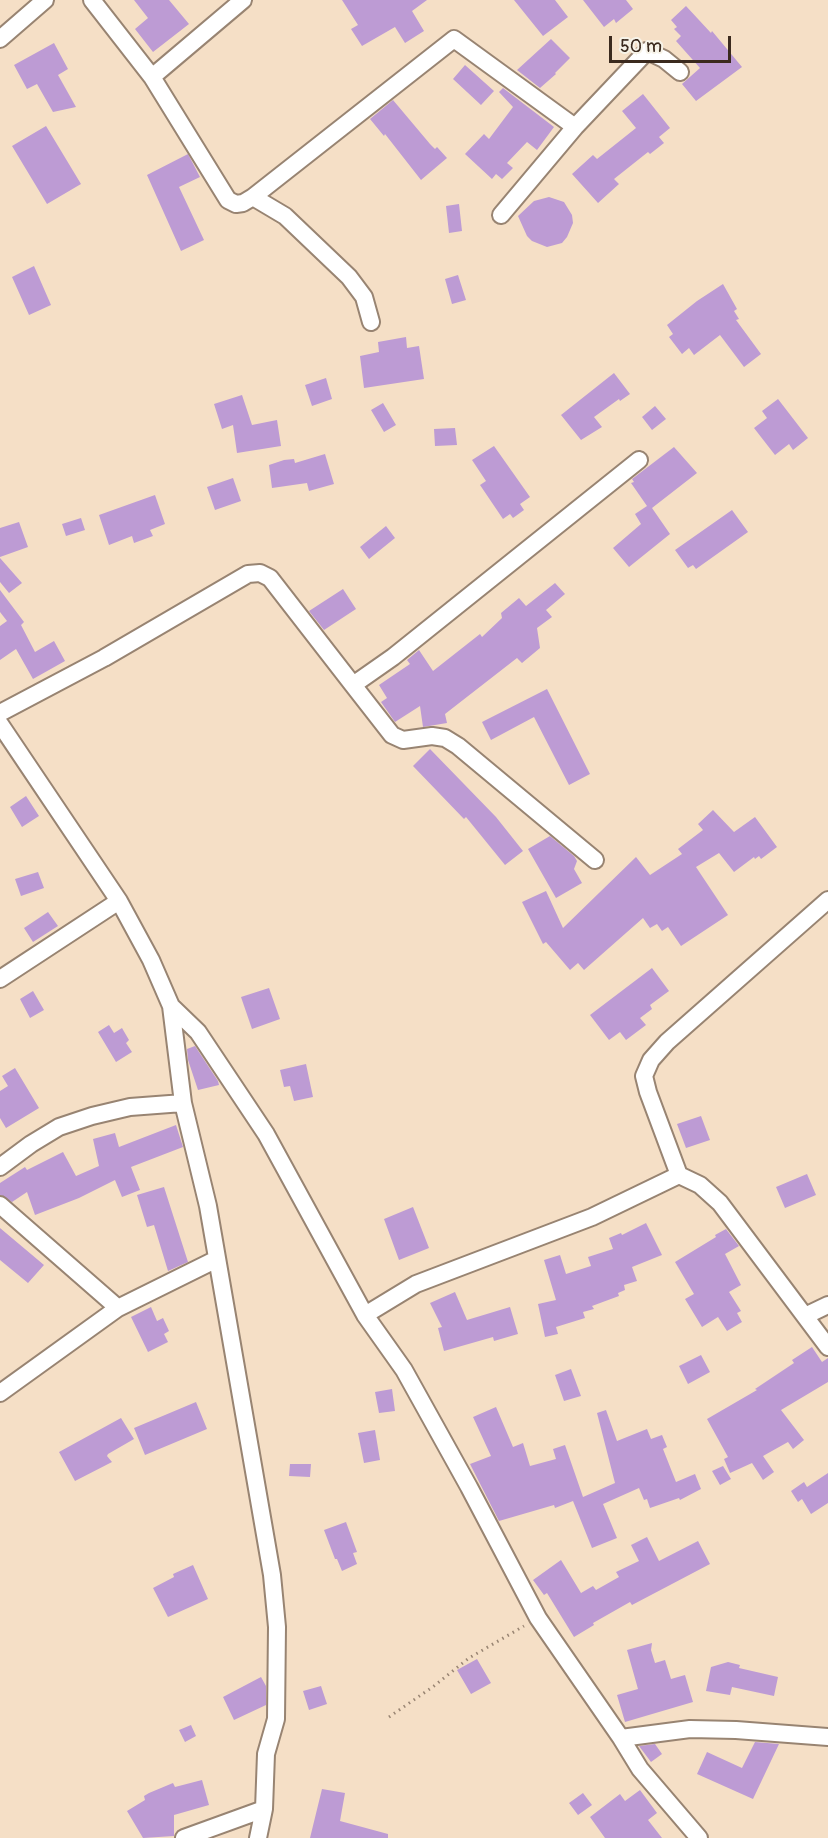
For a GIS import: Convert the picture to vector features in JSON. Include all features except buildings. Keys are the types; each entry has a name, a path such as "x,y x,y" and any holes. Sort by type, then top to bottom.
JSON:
{"street":[{"path":"0,39 45,0"},
{"path":"92,0 152,77 228,200 236,204 243,204 253,197 454,39 575,127"},
{"path":"152,77 243,0"},
{"path":"501,215 575,127 647,51 664,59 680,72"},
{"path":"253,197 285,216 349,277 364,297 371,322"},
{"path":"353,685 402,650 639,460"},
{"path":"0,713 104,658 248,574 260,573 270,578 392,735 403,740 432,736 445,738 595,860"},
{"path":"0,724 119,901 151,960 171,1005 183,1103 208,1206 272,1575 277,1627 276,1719 266,1754 264,1809 258,1838"},
{"path":"828,900 667,1042 651,1060 644,1076 679,1175 700,1185 720,1203 828,1347"},
{"path":"0,979 119,901"},
{"path":"171,1005 198,1032 266,1134 339,1271 365,1315 404,1370 538,1618 621,1737 639,1769 699,1838"},
{"path":"0,1167 59,1127 130,1107 183,1103"},
{"path":"365,1315 416,1284 592,1217 679,1175"},
{"path":"0,1205 118,1308"},
{"path":"0,1394 118,1308 217,1259"},
{"path":"805,1316 828,1305"},
{"path":"621,1737 690,1729 828,1737"},
{"path":"184,1838 264,1809"}],"path":[{"path":"389,1717 435,1686 469,1658 538,1618"}]}
